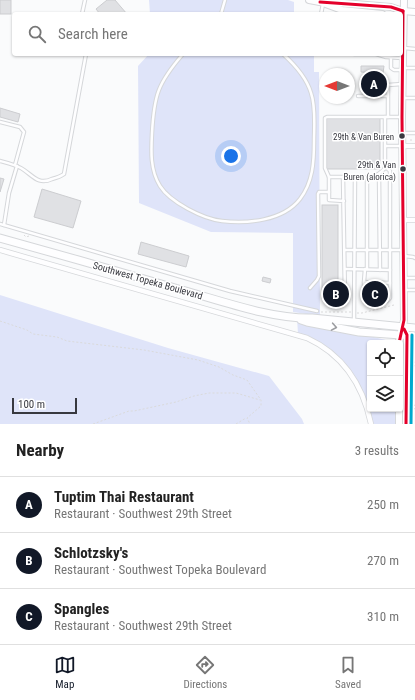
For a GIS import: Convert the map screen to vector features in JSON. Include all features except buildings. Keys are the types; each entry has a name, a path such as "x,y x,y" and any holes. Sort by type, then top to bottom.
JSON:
{"main road":[{"path":"309,0 352,12"},
{"path":"403,11 404,0"},
{"path":"322,3 391,7 403,11 415,12"},
{"path":"399,340 399,335 403,327 404,290 402,58"},
{"name":"Southwest Topeka Boulevard","path":"0,238 243,306 297,318 307,322 350,330 415,336"},
{"name":"Southwest Topeka Boulevard","path":"297,318 312,318 415,328"},
{"path":"403,327 407,336 407,363 403,399"},
{"path":"399,424 401,412"},
{"path":"403,412 406,424"}],"street":[{"path":"402,146 415,146"},
{"path":"403,220 415,220"},
{"path":"0,250 307,338 322,346 349,371 355,379 364,398 371,424"}],"lane":[{"path":"82,12 85,0"},
{"path":"222,12 225,0"},
{"path":"321,12 322,3"},
{"path":"403,48 415,48"},
{"path":"0,161 16,166 43,182 47,182 64,174 86,56"},
{"path":"181,56 163,79 157,93 153,112 151,153 153,170 160,186 168,196 195,213 220,221 245,222 267,219 286,211 299,200 307,189 312,174 314,154 314,116 311,93 304,79 285,56"},
{"path":"384,56 402,58"},
{"path":"391,58 391,68 394,70 415,68"},
{"path":"329,177 367,178 379,175 385,168 388,85 402,84"},
{"path":"358,96 387,96"},
{"path":"402,98 415,98"},
{"path":"344,201 330,200 329,177 325,168 325,118 402,117"},
{"path":"0,122 20,127 24,132 9,193 4,226"},
{"path":"402,133 415,133"},
{"path":"386,146 402,146"},
{"path":"367,178 367,250 364,300 387,301 390,298 390,171 385,168"},
{"path":"379,175 380,270"},
{"path":"329,302 342,302 344,300 345,250 343,177"},
{"path":"354,323 356,250 355,177"},
{"path":"310,288 319,276 318,194 319,192 329,192"},
{"path":"0,224 230,291 317,311"},
{"path":"345,250 391,250 415,258"},
{"path":"345,269 390,270"},
{"path":"403,278 415,278"},
{"path":"364,282 390,283"},
{"path":"404,290 415,290"},
{"path":"407,363 415,364"},
{"path":"403,408 415,407"}],"path":[{"path":"0,322 27,330 33,334 58,337 67,341 144,350 198,360 219,367 232,375 247,380 261,400 261,406 247,418 236,424"},
{"path":"93,424 129,411 176,402 209,393 236,393 261,400"},
{"path":"247,418 250,424"}],"shaded area":[{"path":"149,0 288,0 294,2 294,12 150,12"},
{"path":"147,56 314,56 314,72 319,72 320,316 293,312 293,233 211,232 139,203 138,66"},
{"path":"0,295 168,348 269,376 302,419 304,424 0,424"},
{"path":"297,318 386,340 367,340 367,409 364,398 349,371 322,346 298,334"},
{"path":"368,412 395,412 395,424 371,424"}],"transit line":[{"path":"320,2 391,7 403,11"},
{"path":"400,340 404,320 403,56"},
{"path":"404,329 407,335 406,424"},
{"path":"411,424 412,335"}],"place":[{"name":"Tuptim Thai Restaurant","path":"374,84"},
{"name":"29th & Van Buren","path":"402,136"},
{"name":"29th & Van Buren (alorica)","path":"403,169"},
{"name":"Schlotzsky's","path":"336,294"},
{"name":"Spangles","path":"375,294"}]}
